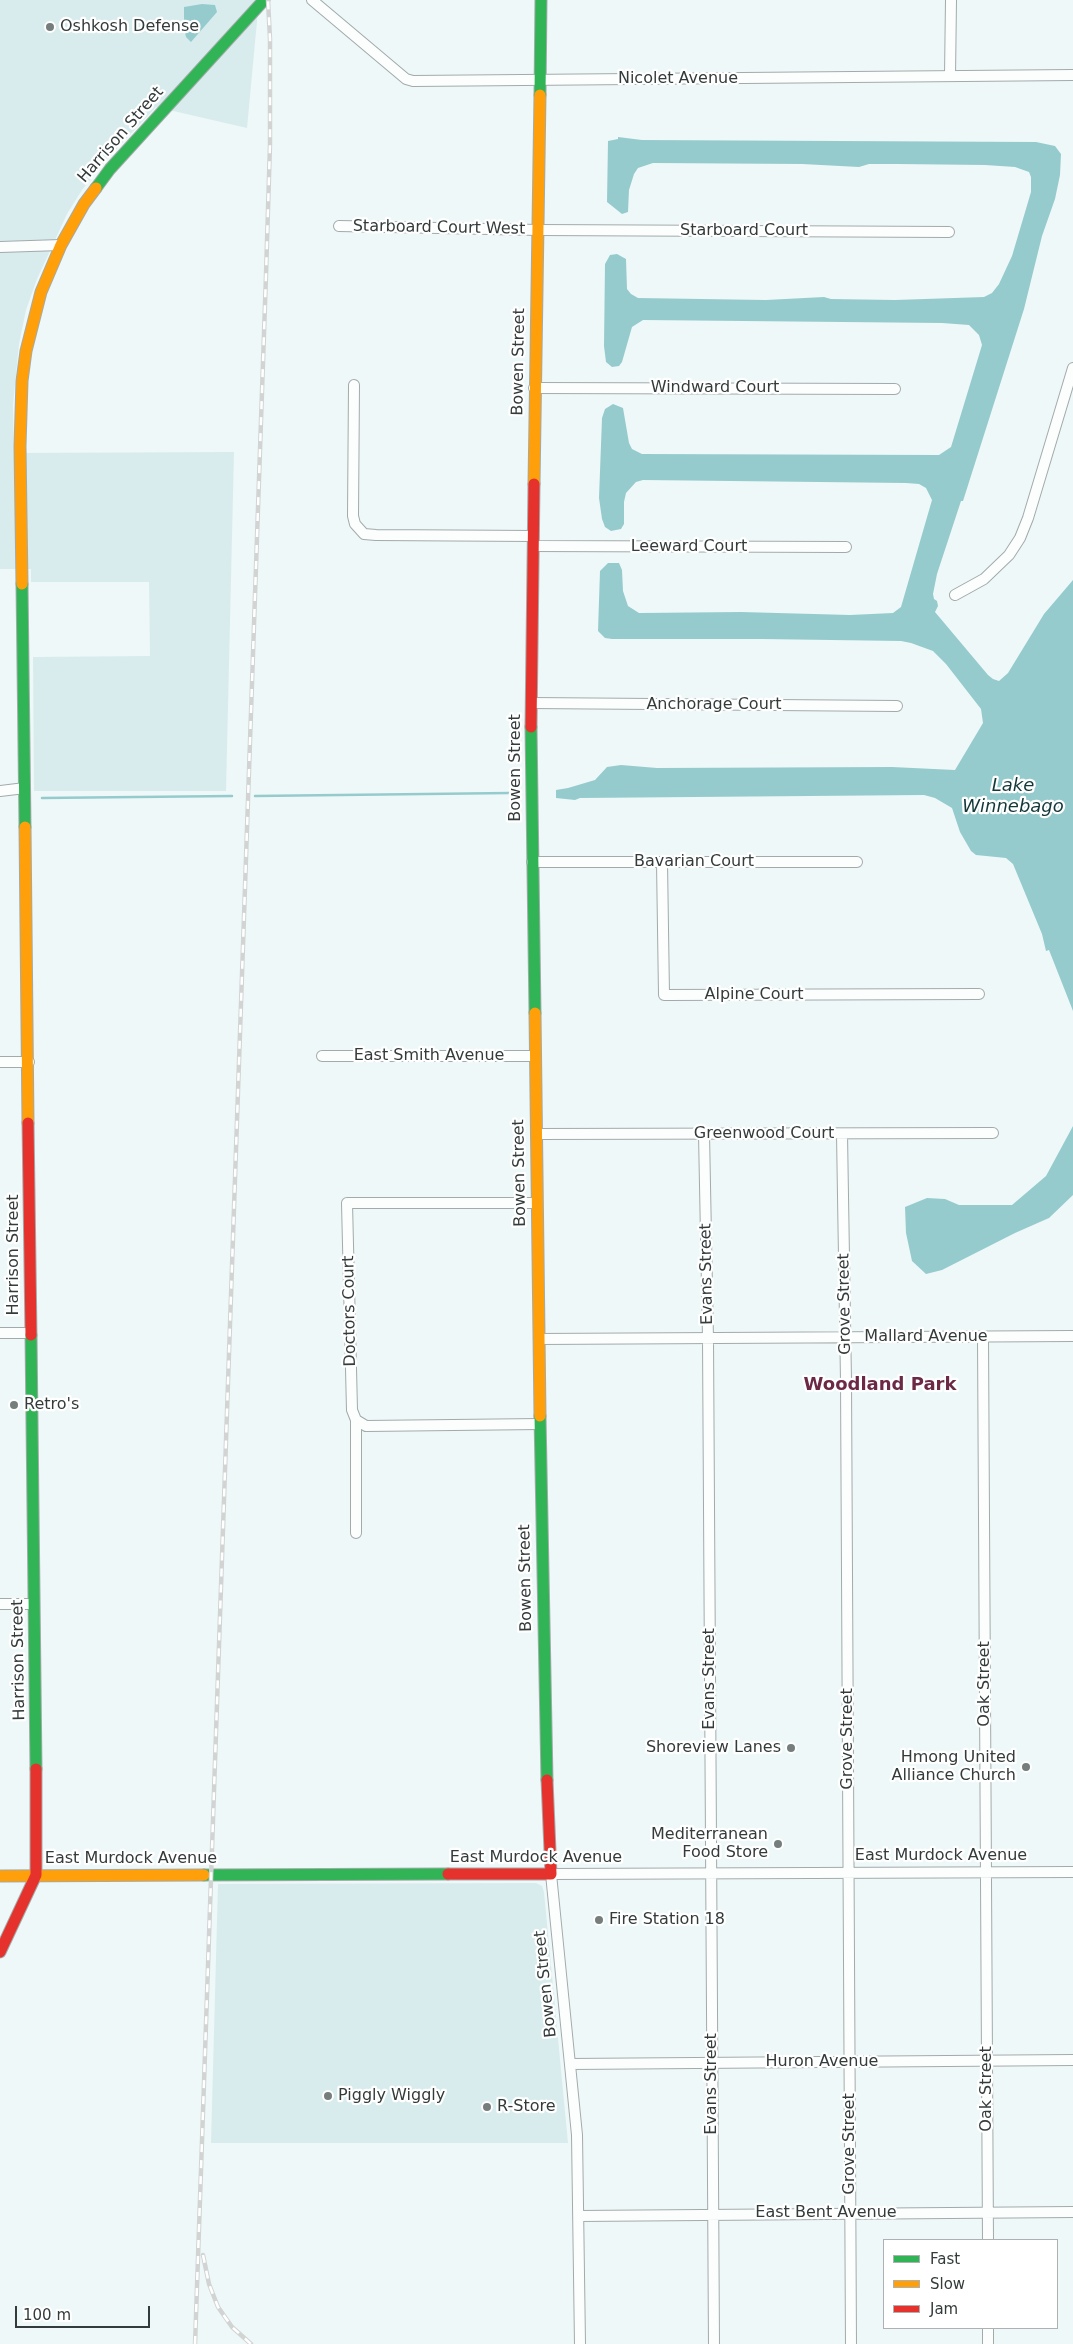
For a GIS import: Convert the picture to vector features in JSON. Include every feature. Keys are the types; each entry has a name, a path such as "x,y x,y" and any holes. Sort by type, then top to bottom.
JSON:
{"main road":[{"name":"Harrison Street","path":"0,1952 36,1875 21,396 26,351 41,292 61,245 101,180 264,0"},
{"name":"Bowen Street","path":"541,0 531,703 544,1722 551,1874"},
{"name":"East Murdock Avenue","path":"0,1876 551,1874"}],"street":[{"name":"Nicolet Avenue","path":"312,0 406,79 413,81 1073,75"},
{"path":"950,76 951,0"},
{"name":"Starboard Court West","path":"339,226 538,230"},
{"name":"Starboard Court","path":"538,230 949,232"},
{"path":"0,247 61,245"},
{"path":"955,595 984,579 1008,554 1020,538 1028,518 1073,368"},
{"name":"Leeward Court","path":"354,385 353,516 355,524 364,534 533,541 846,548"},
{"name":"Windward Court","path":"534,388 895,389"},
{"name":"Anchorage Court","path":"531,703 897,706"},
{"path":"0,791 25,788"},
{"name":"Bavarian Court","path":"532,862 856,862"},
{"name":"Alpine Court","path":"662,862 664,996 979,994"},
{"name":"East Smith Avenue","path":"322,1056 535,1056"},
{"path":"0,1062 29,1062"},
{"name":"Greenwood Court","path":"536,1134 993,1134"},
{"name":"Evans Street","path":"704,1134 708,1339 714,2344"},
{"name":"Grove Street","path":"842,1134 846,1338 851,2344"},
{"name":"Doctors Court","path":"356,1420 352,1410 347,1203 537,1203"},
{"path":"0,1333 31,1333"},
{"name":"Mallard Avenue","path":"539,1339 1073,1336"},
{"name":"Oak Street","path":"983,1337 988,2239"},
{"path":"356,1420 366,1426 540,1424"},
{"path":"356,1420 356,1533"},
{"path":"0,1604 34,1604"},
{"name":"East Murdock Avenue","path":"551,1874 1073,1872"},
{"name":"Bowen Street","path":"551,1874 577,2135 580,2344"},
{"name":"Huron Avenue","path":"570,2064 1073,2060"},
{"name":"East Bent Avenue","path":"579,2216 1073,2212"},
{"path":"988,2329 988,2344"}],"shaded area":[{"path":"0,0 259,0 247,128 156,107 108,158 82,190 67,214 37,279 26,310 19,344 13,405 14,453 234,452 226,791 34,791 33,657 150,656 149,582 31,582 31,569 0,569"},
{"path":"536,1883 542,1886 544,1892 568,2143 211,2143 218,1884"}],"water":[{"path":"202,4 215,5 217,12 191,42 186,37 184,28 184,7"},
{"name":"Lake Winnebago","path":"618,137 642,140 1036,142 1055,146 1061,154 1060,175 1055,199 1042,236 1024,309 963,501 961,501 937,574 933,594 938,606 935,612 988,675 999,681 1008,673 1044,614 1073,580 1073,1011 1049,950 1046,951 1042,934 1013,864 1006,858 976,855 971,851 960,832 952,808 935,798 924,795 580,798 575,800 556,798 556,790 595,780 607,767 621,765 657,768 892,767 955,770 983,723 981,709 946,664 933,651 911,643 901,641 762,639 612,639 605,638 598,631 600,571 608,563 619,563 622,570 623,591 628,606 639,613 741,612 850,615 893,613 901,607 932,500 926,488 919,484 906,483 643,480 636,482 626,493 624,524 621,529 611,531 605,527 602,519 599,498 602,418 605,409 613,404 623,408 629,443 632,449 642,454 939,455 951,447 982,345 979,335 969,325 942,323 643,320 632,327 622,362 619,366 612,367 606,362 604,346 605,264 610,255 617,254 626,259 627,289 638,298 766,300 824,297 831,299 895,300 984,297 992,293 999,284 1012,256 1031,192 1029,172 1015,167 985,165 869,164 859,167 802,164 653,163 638,168 634,174 629,190 628,212 622,214 607,202 608,141 618,139"},
{"path":"1073,1126 1073,1195 1049,1218 942,1270 926,1274 912,1261 906,1233 905,1207 927,1198 945,1199 959,1205 1012,1205 1046,1176"}],"waterway":[{"path":"255,796 510,793"},
{"path":"42,798 232,796"}],"railway":[{"path":"195,2344 266,275 270,144 268,0"},
{"path":"203,2255 209,2284 218,2307 232,2327 251,2344"}],"traffic: fast":[{"path":"96,188 110,169 264,0"},
{"path":"540,95 541,0"},
{"path":"22,584 25,827"},
{"path":"531,727 535,1013"},
{"path":"31,1335 36,1769"},
{"path":"540,1416 547,1780"},
{"path":"204,1875 448,1874"}],"traffic: slow":[{"path":"534,484 540,95"},
{"path":"22,584 20,446 22,381 26,351 41,292 61,245 84,204 96,188"},
{"path":"25,827 28,1123"},
{"path":"535,1013 540,1416"},
{"path":"0,1876 204,1875"}],"traffic: jam":[{"path":"531,727 534,484"},
{"path":"28,1123 31,1335"},
{"path":"0,1952 36,1875 36,1769"},
{"path":"448,1874 551,1874 547,1780"}],"place":[{"name":"Oshkosh Defense","path":"50,27"},
{"name":"Retro's","path":"14,1405"},
{"name":"Shoreview Lanes","path":"791,1748"},
{"name":"Hmong United Alliance Church","path":"1026,1767"},
{"name":"Mediterranean Food Store","path":"778,1844"},
{"name":"Fire Station 18","path":"599,1920"},
{"name":"Piggly Wiggly","path":"328,2096"},
{"name":"R-Store","path":"487,2107"}],"district":[{"name":"Woodland Park","path":"880,1385"}]}
